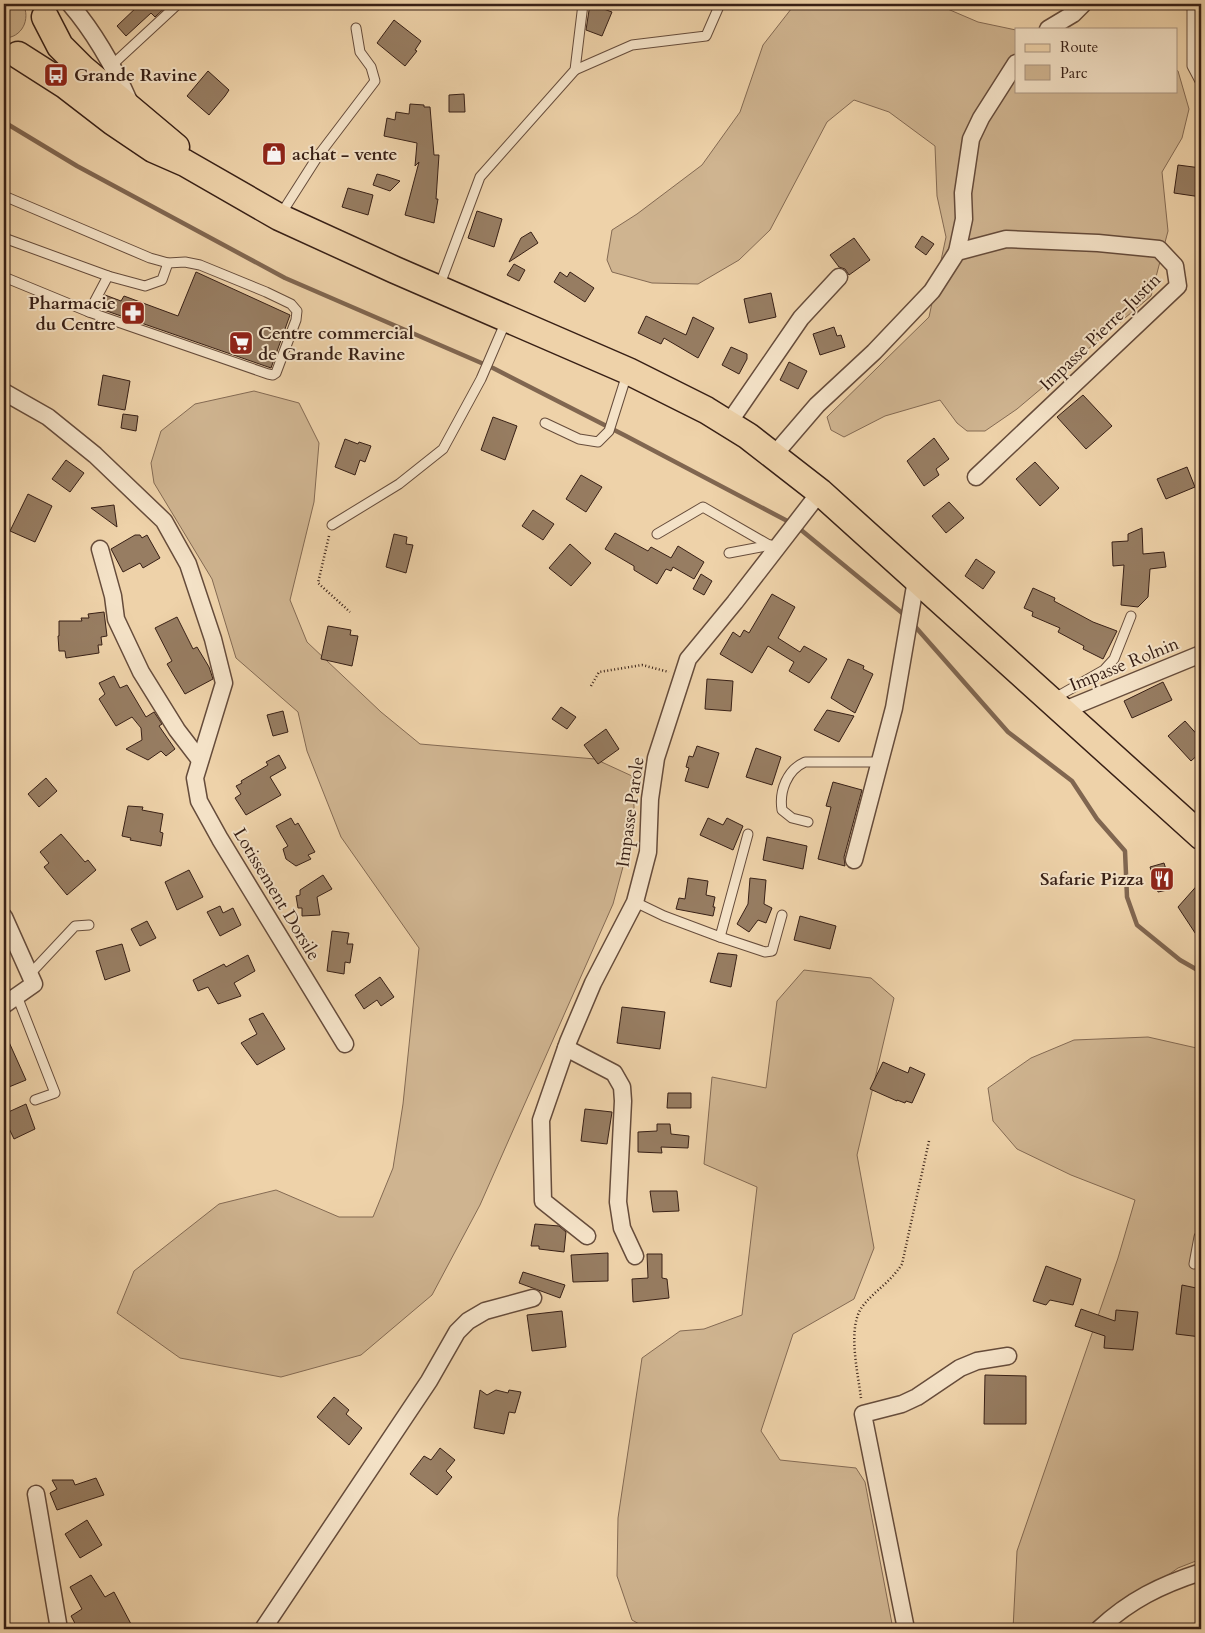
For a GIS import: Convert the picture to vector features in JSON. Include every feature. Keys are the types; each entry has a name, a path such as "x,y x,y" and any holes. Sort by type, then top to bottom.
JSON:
{"main road":[{"path":"11,56 29,49 37,40 43,29 44,10"},
{"path":"44,10 60,46 99,84 165,136 177,148 185,163"},
{"path":"11,56 65,85 113,122 153,149 185,163 280,217 438,289 628,370 706,410 728,424 774,455 820,492 1201,836"}],"street":[{"path":"70,4 83,19 112,65 133,112"},
{"path":"1050,28 1073,14 1083,4"},
{"path":"774,455 817,405 874,352 932,291 957,252 964,219 963,192 970,138 1015,66"},
{"name":"Impasse Pierre-Justin","path":"957,252 1006,239 1098,243 1159,249 1175,266 1178,286 976,476"},
{"path":"728,424 801,318 839,277"},
{"name":"Lotissement Dorsile","path":"4,392 48,417 95,455 164,521 188,564 213,639 224,683 195,778 199,801 220,840 345,1044"},
{"name":"Impasse Parole","path":"587,1236 543,1201 541,1120 566,1048 593,983 635,902 648,852 650,799 656,758 688,660 775,544 795,524 820,492"},
{"path":"100,549 113,596 116,619 141,672 177,730 200,760"},
{"path":"854,860 894,708 916,580"},
{"name":"Impasse Rolnin","path":"1056,706 1201,654"},
{"path":"4,917 34,984 10,1000"},
{"path":"566,1048 614,1073 622,1086 624,1101 618,1202 622,1228 635,1256"},
{"path":"263,1629 429,1381 457,1332 475,1316 485,1311 533,1298"},
{"path":"906,1629 863,1414 902,1404 917,1397 960,1368 978,1361 1008,1356"},
{"path":"36,1494 59,1629"},
{"path":"1099,1629 1140,1596 1178,1579 1201,1572"}],"lane":[{"path":"112,65 178,4"},
{"path":"575,70 583,4"},
{"path":"438,289 480,177 575,70 632,45 706,36 720,4"},
{"path":"1192,4 1192,66 1201,83"},
{"path":"280,217 318,156 375,81 371,67 360,52 356,28"},
{"path":"4,196 150,258 168,263 185,262 200,265 266,292 291,304 297,311 296,320 274,375 89,312 4,277"},
{"path":"4,238 108,276 145,286 162,280 168,263"},
{"path":"89,312 108,276"},
{"path":"332,525 398,484 443,449 481,379 507,318"},
{"path":"545,423 579,439 598,442 609,431 628,370"},
{"path":"657,534 703,507 775,544"},
{"path":"729,554 775,544"},
{"path":"1056,706 1104,670 1114,659 1131,616"},
{"path":"808,822 792,818 782,810 781,800 785,781 795,766 805,762 880,762"},
{"path":"720,937 748,834"},
{"path":"635,902 664,916 765,952 772,951 782,915"},
{"path":"30,974 75,926 89,925"},
{"path":"10,1000 55,1093 35,1100"},
{"path":"1194,1264 1201,1237"}],"path":[{"path":"332,525 318,583 350,612"},
{"path":"591,686 599,672 642,665 682,676"},
{"path":"863,1414 854,1335 856,1321 862,1307 894,1276 902,1264 929,1141"}],"green space":[{"path":"4,4 23,4 26,16 23,27 16,35 4,38"},
{"path":"795,4 936,4 978,22 1015,30 1015,92 1178,92 1178,71 1189,109 1182,138 1162,172 1168,231 1151,296 1017,409 985,431 967,431 957,423 940,400 885,416 844,437 831,430 827,417 929,317 946,237 937,196 935,146 889,112 854,100 827,122 770,230 739,260 698,284 652,283 612,272 607,260 612,230 637,214 702,165 740,112 763,45"},
{"path":"254,391 299,403 319,443 314,502 290,600 307,642 381,712 420,744 595,759 632,776 635,822 613,904 480,1205 432,1295 361,1355 281,1377 180,1358 117,1313 134,1271 219,1204 276,1190 339,1217 373,1217 393,1168 403,1104 419,948 341,837 307,751 298,712 236,658 212,579 154,483 151,463 161,431 195,404"},
{"path":"804,970 871,978 894,998 857,1155 874,1248 854,1299 793,1334 761,1431 780,1460 856,1468 865,1482 893,1629 648,1629 632,1620 617,1576 618,1518 642,1358 680,1331 704,1329 742,1315 757,1187 704,1164 712,1077 766,1088 777,1001"},
{"path":"1148,1037 1201,1049 1201,1559 1178,1568 1092,1629 1013,1629 1017,1551 1118,1258 1135,1200 1071,1175 1017,1149 993,1121 988,1088 1031,1058 1074,1040"}],"building":[{"path":"140,4 169,4 155,17 151,13 126,36 117,26"},
{"path":"590,4 612,12 602,36 586,30"},
{"path":"394,20 421,41 415,50 417,51 405,66 377,43"},
{"path":"208,71 229,90 209,115 187,96"},
{"path":"464,94 465,112 449,112 449,95"},
{"path":"410,104 430,107 434,155 439,155 436,199 438,199 434,223 405,215 419,162 415,166 417,143 384,136 387,118 395,120 396,112 409,114"},
{"path":"1178,165 1201,168 1201,197 1174,193"},
{"path":"377,174 400,181 390,191 373,185"},
{"path":"348,188 373,195 368,215 342,207"},
{"path":"477,211 502,219 494,247 468,238"},
{"path":"531,232 538,243 509,262 521,238"},
{"path":"922,236 934,244 926,255 915,247"},
{"path":"854,238 870,260 849,275 845,269 839,267 830,255"},
{"path":"514,264 525,270 519,281 507,275"},
{"name":"Centre commercial de Grande Ravine","path":"196,272 290,315 271,368 98,308 105,295 121,301 124,296 178,316"},
{"path":"560,272 567,277 570,272 594,288 585,302 554,282"},
{"path":"771,293 776,317 749,323 744,299"},
{"path":"646,316 686,335 693,317 714,328 698,358 664,338 661,344 638,333"},
{"path":"834,327 837,336 841,335 845,347 820,355 813,334"},
{"path":"731,347 747,354 747,359 739,374 722,365"},
{"path":"789,362 807,371 798,389 780,380"},
{"path":"103,375 130,381 125,410 98,405"},
{"path":"1083,395 1112,426 1086,449 1057,417"},
{"path":"123,414 138,416 136,431 121,428"},
{"path":"493,417 517,426 505,460 481,450"},
{"path":"934,438 949,459 936,469 939,475 924,486 907,461"},
{"path":"345,439 371,446 365,462 360,460 355,475 335,467"},
{"path":"66,460 84,473 70,492 52,479"},
{"path":"1035,462 1059,488 1040,506 1016,479"},
{"path":"1187,467 1195,487 1166,499 1157,479"},
{"path":"581,475 602,487 586,512 566,499"},
{"path":"28,494 52,506 35,542 10,531"},
{"path":"949,502 964,518 946,533 932,516"},
{"path":"114,505 117,527 91,508"},
{"path":"533,510 554,524 543,540 522,526"},
{"path":"1142,528 1143,554 1164,552 1166,567 1150,569 1148,597 1138,607 1121,605 1124,565 1113,566 1112,542 1128,541 1128,534"},
{"path":"615,533 648,551 651,547 671,558 678,546 704,562 694,579 673,567 671,571 666,569 657,584 634,570 634,566 605,549"},
{"path":"394,534 407,537 406,544 413,545 406,573 386,567"},
{"path":"135,535 140,535 142,538 147,535 160,558 143,568 140,563 123,572 111,549"},
{"path":"570,544 591,563 571,586 549,568"},
{"path":"976,559 995,572 983,589 965,576"},
{"path":"701,574 712,581 704,595 693,589"},
{"path":"1033,588 1055,598 1054,601 1093,622 1117,631 1103,659 1083,649 1084,646 1058,632 1060,628 1032,616 1033,612 1024,608"},
{"path":"772,594 795,607 778,638 800,652 804,646 827,659 809,683 789,671 794,662 768,646 752,673 720,654 733,632 740,637 744,630 749,633"},
{"path":"104,612 107,636 101,637 102,645 98,645 99,653 66,658 65,651 59,651 59,621 82,621 81,618 89,618 88,614"},
{"path":"177,617 193,649 197,647 209,667 213,679 185,694 167,664 172,661 155,628"},
{"path":"328,626 351,630 350,635 358,636 352,666 321,659"},
{"path":"848,659 864,666 863,669 873,674 855,713 831,698"},
{"path":"114,676 120,688 127,685 146,717 154,712 162,724 159,726 175,749 166,756 161,751 148,760 126,749 142,740 141,728 132,717 116,726 99,699 105,694 99,683"},
{"path":"707,679 733,681 731,711 705,709"},
{"path":"1163,682 1172,700 1132,718 1124,701"},
{"path":"561,707 576,717 567,729 552,719"},
{"path":"827,710 854,716 839,742 814,730"},
{"path":"283,711 288,732 273,736 267,715"},
{"path":"1185,721 1201,739 1201,752 1191,761 1168,736"},
{"path":"606,729 619,749 598,764 584,745"},
{"path":"697,746 719,753 708,788 685,781 689,768 686,767 689,756 693,757"},
{"path":"756,748 781,757 772,785 746,777"},
{"path":"279,755 286,768 270,777 281,795 246,815 235,798 241,794 236,786 268,765 266,762"},
{"path":"46,778 57,791 39,807 28,794"},
{"path":"833,782 862,790 844,857 845,866 818,859 831,807 826,806"},
{"path":"128,806 143,807 142,810 163,814 160,832 163,833 161,846 130,840 131,838 122,836"},
{"path":"291,818 295,825 298,823 315,852 308,855 311,859 296,866 286,859 283,849 288,846 276,826"},
{"path":"708,818 723,825 727,818 743,826 733,850 700,835"},
{"path":"61,834 85,862 88,860 96,870 67,895 44,867 49,863 40,852"},
{"path":"767,837 807,846 803,869 763,860"},
{"path":"1164,863 1172,889 1158,892 1150,867"},
{"path":"189,870 203,897 177,910 165,882"},
{"path":"323,875 332,889 317,897 320,915 302,916 302,908 298,908 296,896 300,895 300,890"},
{"path":"688,878 708,881 706,895 715,897 713,916 676,909 679,898 685,899"},
{"path":"750,878 766,880 764,904 772,908 766,923 758,920 749,932 737,924 748,904"},
{"path":"1201,881 1201,942 1178,907"},
{"path":"220,906 223,913 233,908 241,925 220,936 207,912"},
{"path":"800,916 836,926 830,949 794,940"},
{"path":"147,921 156,938 140,946 131,929"},
{"path":"332,931 349,933 347,944 353,944 350,963 345,962 344,974 327,971"},
{"path":"122,944 130,971 105,980 96,951"},
{"path":"718,953 737,955 731,987 710,982"},
{"path":"248,955 255,971 234,983 241,996 218,1004 208,987 198,991 193,980 224,964 226,967"},
{"path":"380,977 394,997 381,1006 377,1000 364,1009 355,995"},
{"path":"622,1007 665,1012 660,1049 617,1043"},
{"path":"263,1013 285,1049 257,1065 241,1043 257,1034 249,1019"},
{"path":"4,1031 26,1080 4,1089"},
{"path":"883,1062 908,1073 910,1067 925,1074 912,1103 897,1101 870,1089"},
{"path":"668,1093 691,1093 691,1108 667,1108"},
{"path":"26,1104 35,1129 14,1139 4,1114"},
{"path":"585,1109 612,1112 607,1144 581,1141"},
{"path":"657,1124 670,1124 671,1134 689,1136 688,1148 661,1147 662,1153 638,1152 638,1132 657,1131"},
{"path":"650,1191 677,1191 679,1211 653,1212"},
{"path":"535,1224 559,1226 566,1232 564,1252 539,1249 539,1246 531,1246"},
{"path":"608,1253 608,1281 573,1282 571,1255"},
{"path":"647,1254 662,1254 662,1278 667,1279 669,1298 633,1302 632,1279 648,1278"},
{"path":"1046,1266 1081,1279 1073,1305 1050,1300 1046,1305 1033,1301"},
{"path":"523,1272 565,1285 560,1298 519,1283"},
{"path":"1182,1285 1201,1289 1201,1337 1176,1334"},
{"path":"1081,1309 1115,1321 1116,1310 1138,1312 1133,1350 1104,1348 1105,1336 1075,1326"},
{"path":"562,1311 566,1347 532,1351 527,1315"},
{"path":"985,1375 1026,1376 1026,1424 984,1424"},
{"path":"480,1390 487,1395 496,1390 508,1393 509,1390 521,1392 515,1413 509,1412 504,1434 474,1428"},
{"path":"334,1397 349,1410 346,1414 362,1428 349,1445 317,1417"},
{"path":"440,1448 455,1460 446,1471 452,1477 437,1495 410,1474 424,1456 431,1460"},
{"path":"96,1478 104,1495 57,1510 50,1493 57,1489 52,1480 73,1480 75,1485"},
{"path":"87,1520 102,1545 80,1558 65,1534"},
{"path":"91,1575 105,1597 114,1592 131,1624 123,1629 78,1629 71,1616 82,1609 70,1587"}],"waterway":[{"path":"4,122 77,166 285,278 493,368 795,525 907,617"},
{"path":"912,623 1008,732 1072,781 1097,819 1125,851 1127,897 1137,925 1180,960 1201,972"}],"place":[{"name":"Grande Ravine","path":"56,75"},
{"name":"achat - vente","path":"274,154"},
{"name":"Pharmacie du Centre","path":"133,313"},
{"name":"Centre commercial de Grande Ravine","path":"241,343"},
{"name":"Safarie Pizza","path":"1162,879"}]}
